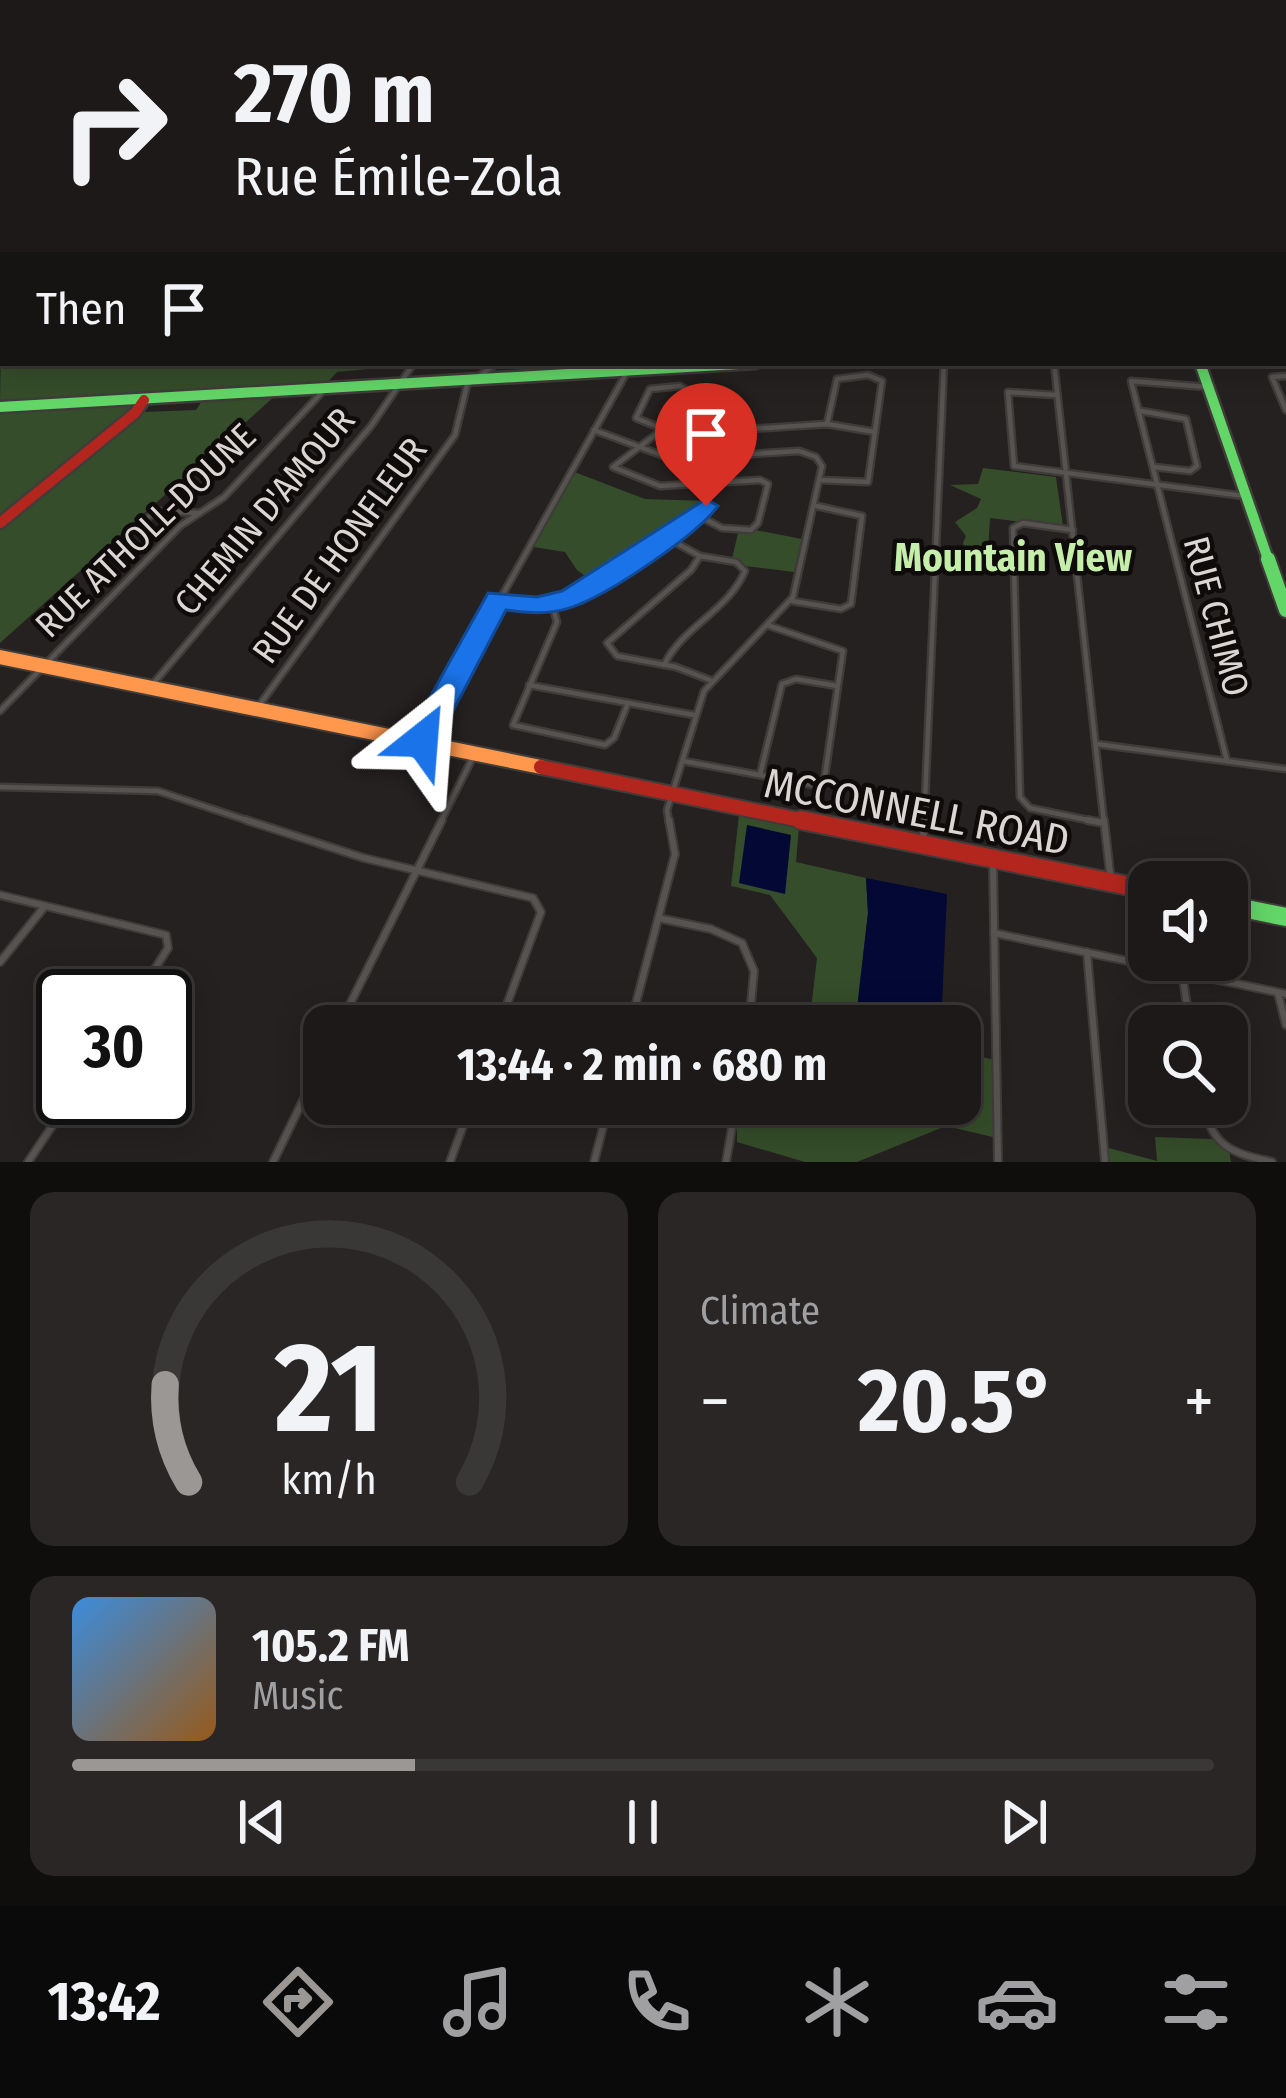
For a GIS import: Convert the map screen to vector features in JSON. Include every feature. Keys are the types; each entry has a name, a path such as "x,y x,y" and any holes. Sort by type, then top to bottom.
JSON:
{"main road":[{"path":"0,406 661,366"},
{"path":"1201,366 1286,610"},
{"path":"0,524 135,413 145,399"},
{"name":"MCCONNELL ROAD","path":"0,657 1128,886"},
{"path":"1248,909 1286,917"}],"street":[{"name":"CHEMIN D'AMOUR","path":"148,689 371,426 412,366"},
{"path":"471,380 476,371 489,366"},
{"path":"923,847 944,366"},
{"path":"1054,366 1111,883"},
{"path":"419,745 629,367"},
{"path":"819,480 867,484 882,382 868,375 836,380 826,424"},
{"path":"1286,376 1272,377 1286,410"},
{"path":"1154,467 1193,471 1197,466 1186,418 1141,411 1133,378 1207,387"},
{"name":"RUE DE HONFLEUR","path":"255,712 452,440 458,428 458,405 471,380"},
{"name":"RUE ATHOLL-DOUNE","path":"0,711 198,513 224,497 326,388"},
{"path":"699,516 722,528 751,530 758,523 769,486 760,480 656,485 614,470 637,448 663,429 680,414 687,388 649,390 636,417 663,429 684,434 826,424 875,432"},
{"path":"1058,395 1009,392 1012,462 1019,467 1244,496"},
{"name":"RUE CHIMO","path":"1141,411 1154,485 1227,761"},
{"path":"603,415 600,427 614,440"},
{"path":"594,430 667,458 802,452 820,461 792,601 710,680 696,715 667,818 675,854 635,1005"},
{"path":"583,448 595,437 614,440"},
{"path":"498,600 552,604 576,595 699,516 709,496 699,458"},
{"path":"792,601 841,609 850,604 862,516 814,506"},
{"path":"128,532 157,511 198,513"},
{"path":"1073,530 1023,523 1013,526 1021,796 1030,808 1105,823"},
{"path":"664,665 674,643 744,578 744,568 736,562 700,556 667,538"},
{"path":"700,556 691,570 607,640 608,649 617,656 710,680"},
{"path":"552,604 556,625 513,719 516,727 601,744 614,738 628,703"},
{"path":"682,760 814,785 824,782 842,649 794,638 767,625"},
{"path":"760,775 782,684 801,680 839,686"},
{"path":"529,685 696,715"},
{"path":"1096,744 1286,769"},
{"path":"349,1005 473,756"},
{"path":"0,787 158,791 364,858 538,901 541,912 508,1005"},
{"path":"993,860 998,1162"},
{"path":"0,895 152,928 166,935 168,948 154,969"},
{"path":"0,962 45,905"},
{"path":"658,918 730,934 742,942 758,972 752,1005"},
{"path":"994,933 1128,961"},
{"path":"1087,952 1105,1162"},
{"path":"1225,981 1282,993 1286,1025"},
{"path":"273,1162 303,1100"},
{"path":"28,1162 52,1125"},
{"path":"450,1162 463,1125"},
{"path":"594,1162 604,1125"},
{"path":"726,1162 732,1125"},
{"path":"1207,1125 1216,1144 1273,1162"}],"green space":[{"path":"1,366 371,366 337,372 324,386 0,403"},
{"path":"276,395 0,643 0,526 142,412 196,410 203,399"},
{"path":"142,404 0,519 0,409"},
{"path":"983,468 1056,477 1063,527 990,518 988,552 968,557 963,543 966,536 955,522 977,508 981,499 950,485 978,484"},
{"path":"569,470 645,499 708,501 699,516 595,583 577,570 565,552 527,546"},
{"path":"755,530 802,539 794,572 745,566 732,559 738,533"},
{"path":"739,815 799,827 796,862 866,878 868,913 857,1005 811,1005 817,958 770,895 731,886"},
{"path":"981,1057 995,1060 997,1138 946,1126 857,1162 805,1162 737,1142 737,1125 981,1125"},
{"path":"1155,1137 1212,1139 1229,1151 1231,1162 1105,1162 1105,1147 1157,1161"}],"shaded area":[{"path":"747,825 791,835 785,894 739,883"},
{"path":"866,878 947,894 942,1005 857,1005 868,913"}],"traffic: fast":[{"path":"0,407 704,366"},
{"path":"1201,366 1286,610"},
{"path":"1248,909 1286,917"}],"traffic: slow":[{"path":"0,657 541,767"}],"traffic: jam":[{"path":"0,523 135,413 144,400"},
{"path":"541,767 1128,886"}],"district":[{"name":"Mountain View","path":"1013,557"}],"route":[{"path":"422,740 498,600 537,606 571,598 691,523 706,506"}]}
